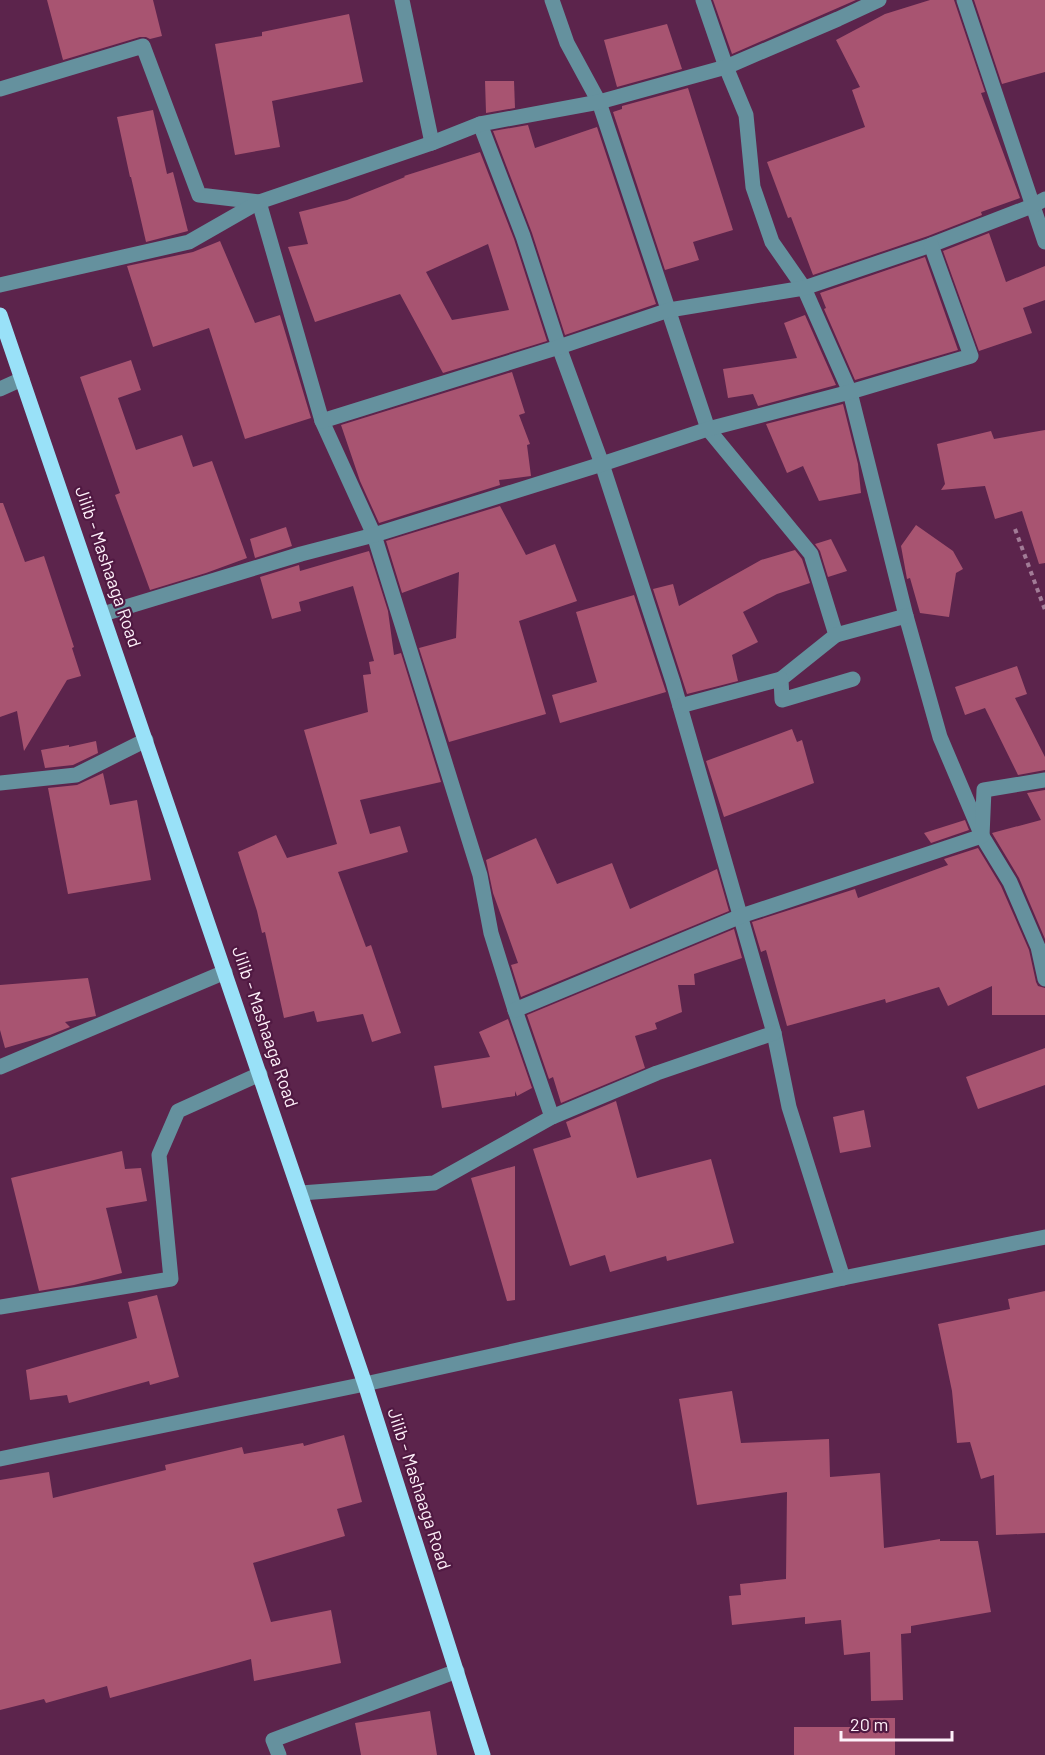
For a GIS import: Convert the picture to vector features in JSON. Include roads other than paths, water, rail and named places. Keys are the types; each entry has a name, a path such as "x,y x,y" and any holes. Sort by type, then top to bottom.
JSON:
{"main road":[{"name":"Jilib - Mashaaga Road","path":"0,315 301,1192 365,1384 483,1755"}],"street":[{"path":"402,0 432,142"},
{"path":"552,0 567,43 599,102 708,429 811,554 836,635"},
{"path":"703,0 726,67 746,115 753,187 772,242 804,288 850,392 906,616 940,737 982,836 1010,882 1038,947 1045,979"},
{"path":"0,285 189,242 259,202 480,124 599,102 726,67 879,0"},
{"path":"964,0 1038,202 1045,242"},
{"path":"0,89 143,46 199,195 259,202"},
{"path":"480,124 523,236 559,347 602,464 680,706 774,1033 789,1107 843,1278"},
{"path":"259,202 322,421 374,535 480,875 491,933 552,1117"},
{"path":"322,421 669,310 804,288 931,245 1038,202"},
{"path":"103,614 301,554 374,535 708,429 850,392 971,356 931,245"},
{"path":"0,390 22,379"},
{"path":"680,706 781,679 836,635 906,616"},
{"path":"781,679 783,700 854,679"},
{"path":"0,783 76,774 146,740"},
{"path":"982,836 984,790 1045,780"},
{"path":"515,1011 741,916 982,836"},
{"path":"0,1067 225,972"},
{"path":"301,1192 434,1183 552,1117 657,1073 774,1033"},
{"path":"0,1307 171,1279 159,1155 178,1111 260,1074"},
{"path":"0,1459 365,1384 843,1278 1045,1237"},
{"path":"279,1755 273,1740 457,1671"}]}
